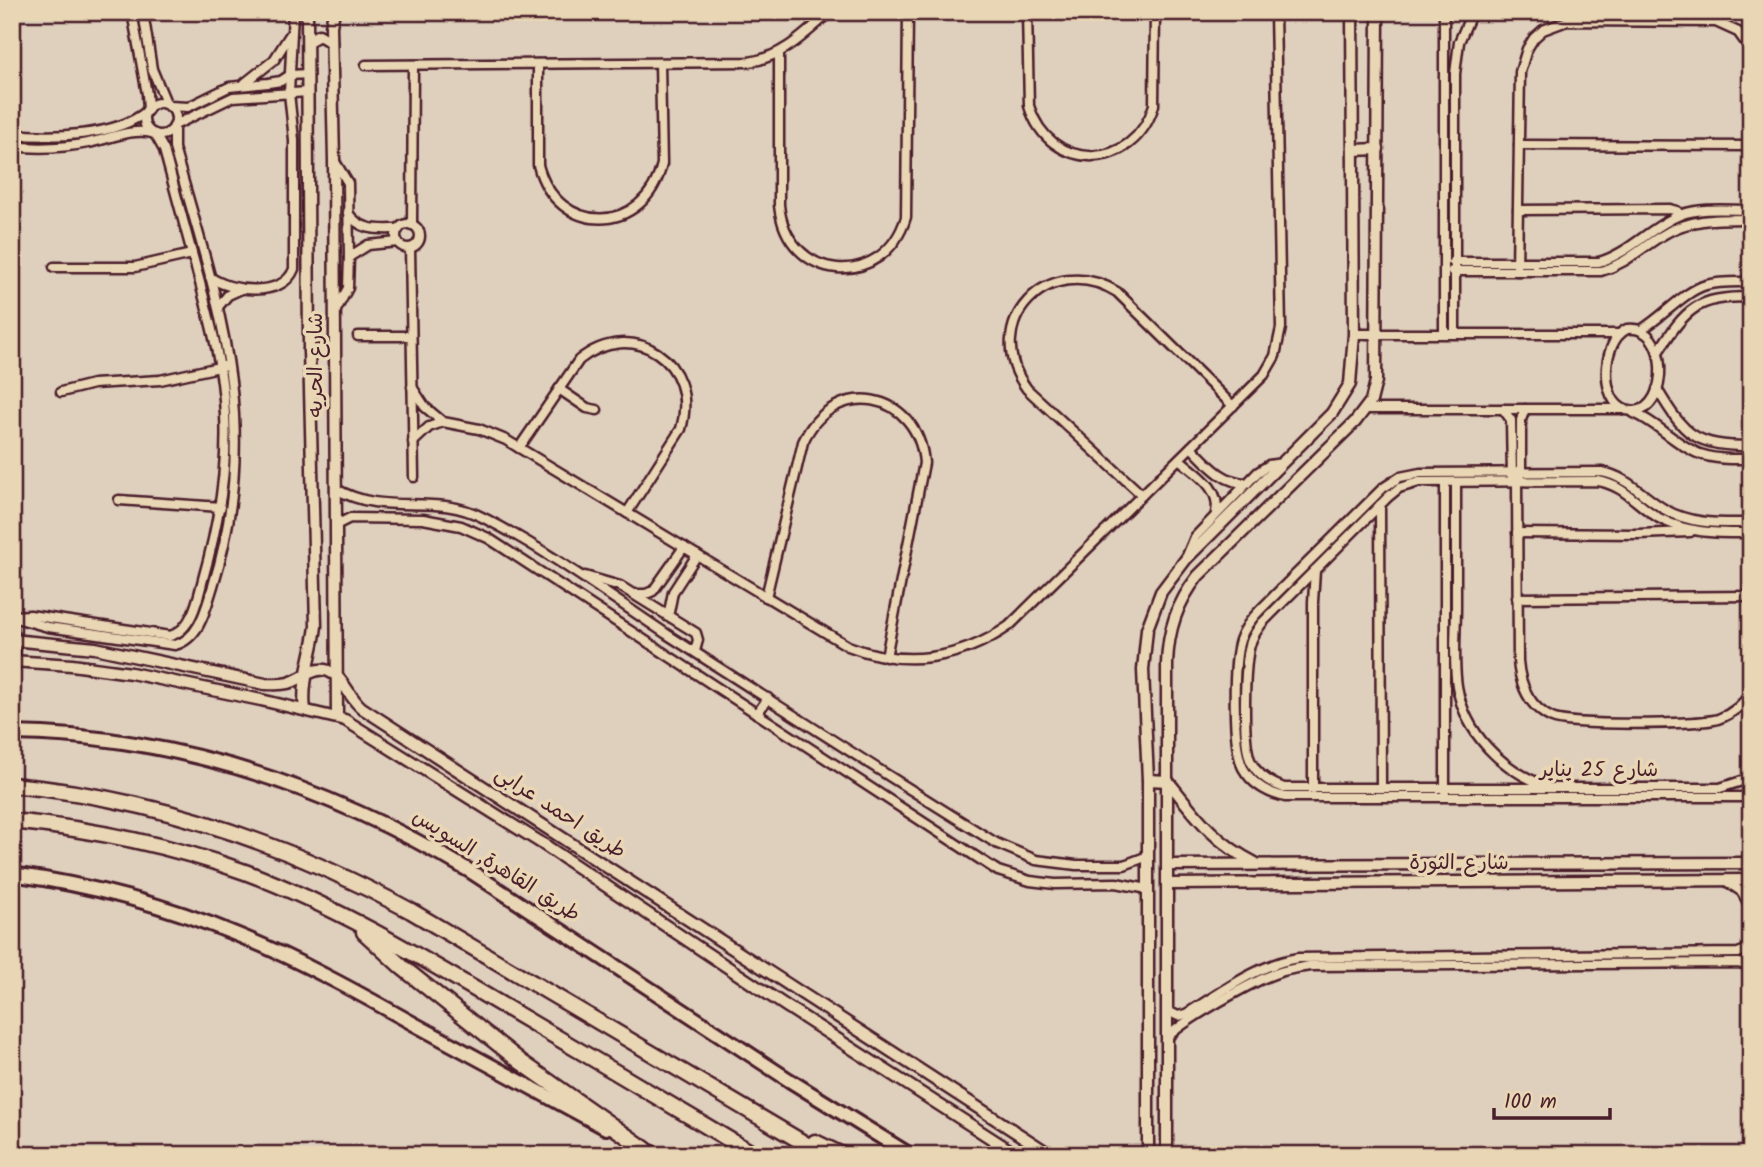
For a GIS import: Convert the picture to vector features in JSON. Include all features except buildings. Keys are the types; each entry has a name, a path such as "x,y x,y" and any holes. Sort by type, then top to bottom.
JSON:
{"highway":[{"name":"طريق القاهرة, السويس","path":"12,733 109,740 187,754 272,777 360,811 470,871 779,1073 910,1155"},
{"path":"12,785 105,797 176,814 246,835 324,867 411,911 824,1155"},
{"path":"12,821 106,834 211,861 282,887 354,920 755,1155"},
{"path":"12,874 73,884 139,900 204,921 267,947 338,982 651,1152"},
{"path":"354,920 389,956 511,1054 651,1152"},
{"path":"774,1124 842,1155"}],"street":[{"path":"12,617 48,628 150,638 174,634 184,628 194,608 219,507 226,429 220,367 164,150 145,123 147,94 133,12"},
{"path":"143,12 152,69 168,106 176,116 174,148 218,307 230,365 236,435 231,508 220,560 197,629 181,644 169,646 150,638"},
{"path":"210,277 226,286 268,288 282,285 294,269 294,140 289,93 293,12"},
{"name":"شارع الحريه","path":"305,710 303,693 316,626 309,350 307,12"},
{"name":"شارع الحريه","path":"334,12 331,41 337,717"},
{"path":"366,65 749,62 779,53 830,12"},
{"path":"779,53 779,205 783,228 796,248 815,262 837,268 861,266 872,262 891,248 898,239 906,217 908,12"},
{"path":"1027,12 1028,106 1037,128 1054,144 1074,154 1097,156 1120,150 1130,144 1150,116 1154,105 1155,12"},
{"path":"412,387 425,407 443,422 492,433 848,646 886,657 912,659 938,657 963,650 1009,625 1233,406 1268,369 1275,356 1281,335 1275,12"},
{"path":"1148,1155 1148,780 1143,670 1147,629 1161,592 1186,559 1332,413 1346,395 1352,373 1354,334 1352,12"},
{"path":"1167,1155 1167,651 1177,611 1198,576 1367,409 1375,391 1378,333 1378,12"},
{"path":"1444,12 1444,333"},
{"path":"1455,333 1455,74 1459,43 1472,12"},
{"path":"1517,267 1520,72 1522,61 1534,38 1555,24 1580,20 1716,22 1738,32 1751,50"},
{"path":"244,84 274,61 292,29"},
{"path":"307,41 319,34 331,41"},
{"path":"538,64 538,165 542,180 554,198 572,212 603,219 623,214 642,203 652,192 658,178 662,164 660,63"},
{"path":"412,225 413,65"},
{"path":"12,134 37,136 100,130 132,121 159,104 188,107 222,89 281,81 290,75 308,74"},
{"path":"12,146 36,148 84,144 134,131 168,133 175,126 233,97 308,92"},
{"path":"36,148 37,136"},
{"path":"1519,145 1751,146"},
{"path":"1354,150 1378,149"},
{"path":"334,160 348,183 349,257 348,288 335,312"},
{"path":"1518,210 1670,209 1680,215"},
{"path":"1517,267 1600,262 1621,253 1680,215 1702,211 1751,210"},
{"path":"348,213 359,224 368,228 399,229"},
{"path":"1444,267 1601,271 1621,264 1662,235 1688,223 1717,219 1751,219"},
{"path":"405,225 412,225 420,235 416,245 403,247 396,235 405,225"},
{"path":"368,228 368,245"},
{"path":"349,257 368,245 398,242"},
{"path":"410,248 414,477"},
{"path":"54,267 135,267 192,254"},
{"path":"1142,495 1020,380 1011,358 1011,335 1018,314 1032,296 1063,280 1086,279 1108,286 1233,406"},
{"path":"1641,330 1661,318 1696,289 1714,284 1751,282"},
{"path":"218,307 228,295 244,288"},
{"path":"1658,352 1679,320 1700,304 1725,297 1751,297"},
{"path":"1354,334 1618,334 1627,329 1641,330 1648,335 1658,352 1661,367 1657,388 1648,405 1640,410 1367,409"},
{"path":"1618,334 1608,356 1606,372 1612,396 1627,410 1649,420 1699,454 1725,459 1751,459"},
{"path":"358,336 411,336"},
{"path":"519,448 579,360 601,346 614,343 627,342 652,350 672,367 679,378 685,403 681,429 627,513"},
{"path":"309,350 334,351"},
{"path":"61,392 93,384 143,382 230,365"},
{"path":"1657,388 1675,419 1685,430 1710,443 1751,446"},
{"path":"559,389 587,408 597,410"},
{"path":"766,597 803,442 809,430 827,410 852,400 879,401 891,407 912,425 923,449 924,463 886,657"},
{"path":"1503,409 1511,420 1511,472 1517,482"},
{"path":"1525,409 1521,420 1522,472 1517,482 1517,598 1518,661 1521,681 1529,698 1552,718 1570,723 1703,721 1730,714 1741,706 1751,692"},
{"path":"413,442 423,431 443,422"},
{"path":"1725,446 1725,459"},
{"path":"1191,447 1223,477 1247,483"},
{"path":"1179,459 1212,488 1218,501 1215,516"},
{"path":"1186,559 1193,540 1247,483 1265,467 1282,463"},
{"path":"1411,479 1511,472 1610,473 1625,480 1661,508 1683,518 1707,523 1751,523"},
{"path":"1212,488 1223,477"},
{"name":"شارع 25 يناير","path":"1411,479 1400,477 1383,488 1252,618 1240,639 1236,664 1238,757 1243,769 1261,788 1286,797 1445,798 1720,788 1751,778"},
{"path":"1411,479 1445,482 1608,482 1658,517 1696,531"},
{"name":"شارع 25 يناير","path":"1411,479 1380,505 1262,623 1251,642 1247,664 1245,733 1252,764 1265,779 1284,788 1552,788 1751,797"},
{"path":"1445,482 1445,798"},
{"path":"1456,482 1456,674 1464,708 1484,744 1514,771 1552,788"},
{"path":"1262,483 1278,496"},
{"path":"336,489 353,498 380,505 449,505 475,513 575,572 996,844 1037,860 1092,865 1125,865 1148,856"},
{"path":"120,500 231,508"},
{"path":"1380,505 1381,788"},
{"path":"336,525 350,518 423,519 461,526 496,544 999,871 1030,881 1055,884 1116,883 1148,889"},
{"path":"496,544 500,527"},
{"path":"1517,533 1751,533"},
{"path":"1331,540 1339,546"},
{"path":"633,593 650,593 684,547"},
{"path":"1322,549 1329,556"},
{"path":"668,617 673,592 697,555"},
{"path":"1313,789 1312,602 1315,570"},
{"path":"575,572 610,582 633,593 696,633 698,640 695,651"},
{"path":"659,584 673,592"},
{"path":"1297,589 1308,594 1312,602"},
{"path":"1517,598 1751,596"},
{"path":"194,608 204,612"},
{"path":"12,626 13,661"},
{"path":"316,626 336,626"},
{"path":"174,634 181,644"},
{"path":"14,640 130,654 265,684 288,683 307,673 323,670 338,676"},
{"name":"طريق احمد عرابى","path":"13,661 101,668 337,717 359,728 543,844 786,1006 1017,1155"},
{"path":"1445,674 1456,674"},
{"name":"طريق احمد عرابى","path":"338,676 349,696 362,708 1051,1155"},
{"path":"261,700 268,694 265,684"},
{"path":"757,714 768,698"},
{"path":"1148,780 1168,781 1203,826 1220,842 1259,864"},
{"name":"شارع الثورة","path":"1168,865 1751,863"},
{"path":"1429,882 1430,864"},
{"path":"1092,865 1093,883"},
{"path":"1723,880 1739,889 1751,908"},
{"name":"شارع الثورة","path":"1168,884 1751,880"},
{"path":"1168,1011 1174,1015 1186,1014 1255,972 1269,965 1298,958 1738,953 1751,948"},
{"path":"1738,953 1738,963"},
{"path":"1168,1037 1188,1021 1263,979 1277,973 1310,967 1738,963 1751,966"},
{"path":"967,1122 977,1107"},
{"path":"1148,1126 1167,1125"}],"waterway":[{"path":"391,1155 395,1147"}]}
